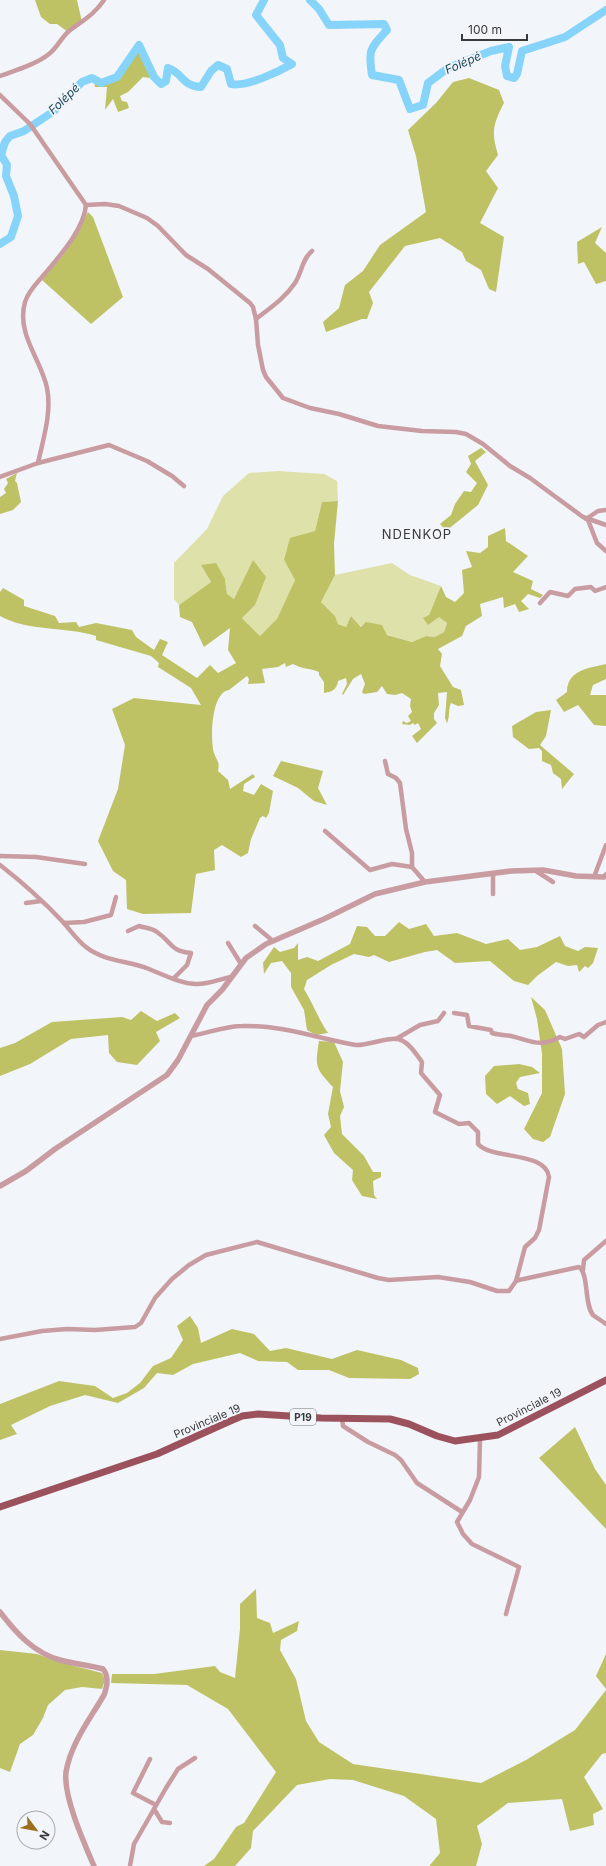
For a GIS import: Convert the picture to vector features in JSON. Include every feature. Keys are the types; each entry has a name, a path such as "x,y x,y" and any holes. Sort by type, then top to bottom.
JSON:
{"main road":[{"name":"Provinciale 19","path":"0,1507 157,1454 242,1416 270,1414 302,1417 390,1419 409,1424 451,1440 480,1439 498,1435 606,1380"}],"street":[{"path":"0,76 48,55 60,44 65,35 86,19 104,0"},
{"path":"0,95 31,126 86,205 82,220 72,238 61,254 35,285 25,303 23,321 27,340 42,370 48,395 45,432 38,463"},
{"path":"86,205 105,204 122,207 151,221 186,256 208,269 250,303 253,307 256,319 258,345 263,370 266,377 283,398 310,408 339,414 378,426 466,434 483,444 510,466 530,478 587,519 606,525"},
{"path":"256,319 286,294 296,282 306,256 312,251"},
{"path":"0,478 38,463 94,450 108,445 147,461 172,476 184,486"},
{"path":"587,519 598,511 606,510"},
{"path":"587,519 597,543 606,551"},
{"path":"540,603 550,592 568,596 578,588 591,587 595,591 606,587"},
{"path":"385,761 388,774 396,778 400,783 406,829 412,853 412,867"},
{"path":"325,831 370,870 392,864 412,867 425,882"},
{"path":"594,877 606,846"},
{"path":"0,856 36,857 85,864"},
{"path":"0,865 16,877 64,923 87,949 111,959 150,969 168,978 174,978 188,983 203,984 231,977"},
{"path":"536,870 553,882"},
{"path":"0,1186 26,1171 95,1122 161,1080 172,1069 207,1005 222,990 241,964 253,952 273,941 324,919 375,894 425,882 493,873 536,870 605,877"},
{"path":"493,873 493,894"},
{"path":"64,923 84,922 111,915 116,897"},
{"path":"26,903 41,901"},
{"path":"128,931 139,926 156,931 169,942 173,948 181,952 191,953 186,965 174,978"},
{"path":"255,926 273,941"},
{"path":"228,943 241,964"},
{"path":"191,1036 241,1026 291,1029 358,1045 396,1038 420,1025 438,1021 444,1013"},
{"path":"454,1013 467,1015 469,1026 491,1030 492,1033 534,1043 548,1043 560,1037 565,1039 579,1034 584,1036 598,1025 606,1022"},
{"path":"0,1339 42,1331 67,1329 95,1330 135,1327 142,1322 155,1298 172,1279 189,1265 206,1255 257,1242 378,1278 389,1280 438,1277 470,1282 506,1292 510,1290 516,1281 525,1247 537,1233 549,1177 548,1172 543,1166 534,1162 513,1155 493,1153 483,1149 478,1144 478,1132 470,1123 459,1124 434,1112 440,1096 421,1074 422,1062 408,1046 396,1038"},
{"path":"606,1241 584,1260 583,1270 590,1309 593,1314 606,1324"},
{"path":"516,1281 580,1267 583,1270"},
{"path":"342,1418 343,1426 368,1442 395,1455 401,1460 417,1483 462,1512"},
{"path":"480,1439 479,1476 470,1500 462,1512 458,1522 468,1540 479,1548 519,1567 506,1614"},
{"path":"0,1612 24,1641 39,1651 60,1660 103,1669 106,1676 106,1689 104,1695 77,1740 66,1772 66,1781 75,1818 94,1866"},
{"path":"130,1866 134,1844 155,1807 178,1769 195,1758"},
{"path":"150,1759 134,1793 155,1807 162,1822 170,1823"}],"green space":[{"path":"35,0 77,0 82,22 68,32 57,24 50,24 41,17"},
{"path":"138,49 153,73 150,78 143,77 128,92 120,96 122,101 127,102 129,108 118,112 113,99 105,110 107,87 95,87 94,81 107,83 118,80 132,59 134,50"},
{"path":"469,78 499,90 504,103 497,117 494,128 494,140 498,155 486,171 498,188 480,223 504,237 496,292 489,289 481,270 466,261 462,252 440,238 405,246 369,292 373,303 367,319 362,319 326,332 323,322 339,308 345,285 363,271 380,245 426,212 416,156 408,130 436,103 453,82"},
{"path":"88,212 93,217 123,297 91,324 42,280 63,255"},
{"path":"602,227 595,243 606,253 606,281 596,284 584,262 578,264 577,242"},
{"path":"481,448 486,452 475,461 488,485 478,505 446,531 440,524 451,515 455,504 464,491 471,492 477,483 466,472 471,464 468,456"},
{"path":"278,471 324,474 337,481 338,501 322,502 315,531 284,560 295,580 277,620 260,636 242,618 255,605 253,561 234,599 227,594 225,579 201,565 211,582 179,605 174,599 174,563 207,529 223,496 249,473"},
{"path":"17,473 15,481 17,483 21,502 13,510 0,514 0,497 6,493 4,489 8,483 6,479"},
{"path":"338,501 334,544 335,575 321,602 335,616 338,624 346,627 351,616 361,627 366,622 382,625 387,635 412,642 426,636 435,637 444,632 447,623 439,617 428,625 423,618 429,615 441,586 446,597 455,602 464,593 462,570 472,567 466,551 480,553 488,547 488,536 505,528 506,541 528,556 513,572 533,581 531,589 543,595 540,598 528,594 521,601 529,609 519,612 515,604 504,608 503,597 480,604 482,616 466,626 462,636 438,649 442,654 440,666 453,687 461,690 464,705 458,706 451,703 447,723 445,718 447,692 438,693 439,705 434,713 434,719 437,723 417,743 412,736 421,729 418,723 415,725 413,723 410,725 402,724 403,721 407,723 411,721 408,716 412,712 410,706 411,699 402,693 395,695 387,694 382,686 377,692 364,694 362,692 365,684 361,674 353,679 343,695 342,694 347,684 346,678 338,681 333,690 324,693 324,682 319,675 319,672 293,664 286,667 285,663 278,667 262,669 265,683 248,684 249,679 247,676 223,693 218,699 215,707 212,728 213,747 218,763 218,771 228,780 230,789 253,774 255,777 244,784 243,791 254,795 261,784 273,791 269,813 266,818 263,816 260,818 251,839 248,853 241,857 222,845 214,850 215,870 196,874 191,913 143,914 127,909 126,880 113,871 98,841 118,789 125,745 112,709 134,698 201,705 191,688 158,667 159,663 151,656 96,640 96,636 72,631 35,627 11,621 0,616 0,592 3,588 24,600 24,606 55,616 59,623 76,622 79,627 96,623 132,630 136,637 154,650 160,639 168,642 162,655 197,678 210,665 218,673 236,663 228,650 230,628 204,647 192,622 180,617 179,605 211,582 201,565 216,563 225,579 227,594 234,599 253,560 266,577 255,605 242,618 260,636 277,619 295,580 284,560 290,538 315,531 322,502"},
{"path":"392,563 410,575 441,586 429,615 439,617 447,623 444,632 435,637 426,636 412,642 362,627 351,616 346,627 338,624 335,616 321,602 335,575"},
{"path":"606,664 606,679 593,685 590,695 606,695 606,726 594,725 578,705 564,712 556,700 567,692 571,679 580,671"},
{"path":"551,710 546,736 540,745 574,774 562,789 561,779 553,773 551,765 542,761 542,751 539,748 529,749 513,737 512,726 536,712"},
{"path":"281,761 323,771 318,788 327,805 314,801 298,788 273,776"},
{"path":"399,922 409,929 426,924 434,936 457,933 486,944 508,939 520,950 537,947 560,936 565,946 578,951 585,947 598,948 593,963 588,968 585,966 579,972 577,965 568,966 556,962 537,976 528,985 514,981 490,961 455,963 437,950 389,962 374,955 369,957 354,954 331,965 307,980 304,989 328,1033 316,1035 307,1030 304,1010 291,987 291,973 282,961 271,963 264,974 263,963 274,947 280,952 294,948 298,943 298,960 307,957 318,961 350,944 357,926 367,927 375,936 385,936"},
{"path":"531,997 545,1010 562,1049 565,1094 550,1137 543,1142 533,1139 524,1129 542,1093 542,1054 537,1019"},
{"path":"141,1011 157,1021 175,1013 180,1018 156,1032 160,1041 137,1065 117,1062 109,1053 108,1035 71,1039 30,1064 0,1076 0,1048 15,1043 52,1022 122,1017 131,1020"},
{"path":"319,1041 334,1042 343,1062 340,1091 344,1107 340,1116 342,1134 364,1156 373,1172 381,1172 381,1177 373,1181 374,1195 377,1199 362,1196 352,1180 353,1170 334,1153 324,1135 331,1127 328,1114 333,1087 320,1071 318,1066 317,1056"},
{"path":"519,1064 532,1067 540,1073 520,1077 516,1083 518,1089 528,1093 530,1104 524,1106 510,1096 497,1104 486,1094 485,1076 494,1066"},
{"path":"190,1316 198,1328 201,1343 232,1329 254,1334 270,1351 286,1348 332,1359 357,1350 401,1360 418,1368 419,1374 410,1379 349,1378 329,1370 298,1370 287,1362 258,1361 240,1353 193,1364 173,1375 157,1373 144,1388 118,1403 85,1395 50,1406 11,1425 17,1434 0,1440 0,1404 59,1381 95,1386 113,1398 127,1393 140,1383 153,1366 171,1358 183,1340 177,1326"},
{"path":"575,1427 595,1469 606,1485 606,1529 539,1458"},
{"path":"256,1589 257,1618 270,1623 273,1633 299,1621 297,1631 281,1640 280,1650 296,1679 306,1721 319,1742 353,1764 481,1783 526,1760 575,1730 606,1690 606,1753 602,1754 584,1777 603,1809 593,1814 594,1825 570,1831 562,1799 508,1803 477,1826 482,1844 476,1866 430,1866 440,1853 436,1819 404,1796 353,1780 330,1779 297,1785 253,1831 251,1848 235,1866 204,1866 214,1859 236,1827 244,1823 276,1772 228,1709 187,1685 111,1683 112,1674 154,1674 215,1666 220,1672 235,1678 240,1629 240,1604"},
{"path":"0,1650 37,1654 59,1662 102,1673 105,1680 102,1689 82,1687 65,1690 48,1705 43,1718 33,1735 20,1744 10,1772 0,1768"},
{"path":"606,1654 606,1689 596,1676"}],"waterway":[{"name":"Folépé","path":"0,244 11,237 18,216 14,196 6,176 7,165 1,155 5,142 10,136 24,131 54,111 82,82 92,78 101,83 117,77 139,45 154,77 161,84 166,81 168,68 177,73 190,85 201,87 211,71 218,65 227,69 231,84 238,84 254,81 271,75 292,64 283,58 280,45 256,15 264,0"},
{"name":"Folépé","path":"310,0 319,9 329,25 384,24 387,30 377,41 371,54 370,60 372,75 399,80 410,109 423,105 428,83 448,68 491,51 509,47 505,66 507,76 514,78 517,74 522,51 565,37 606,10"}],"district":[{"name":"NDENKOP","path":"417,534"}]}
